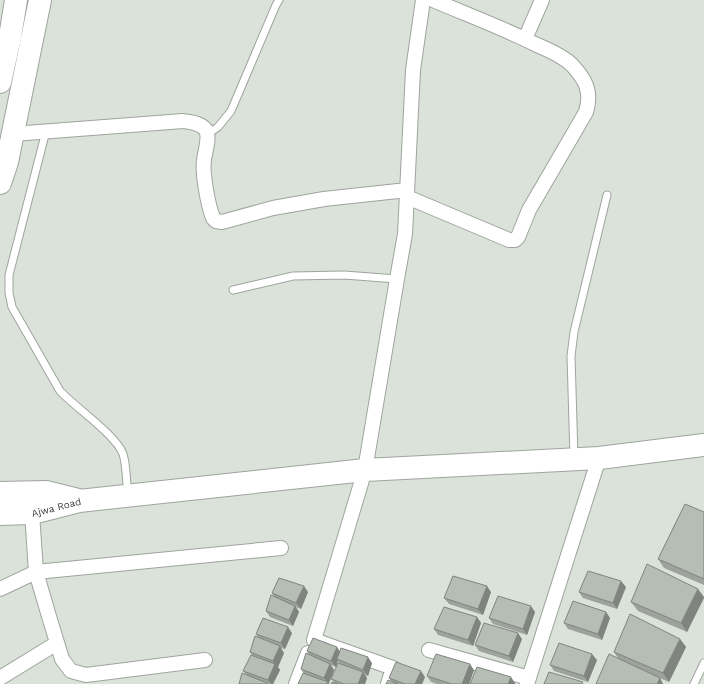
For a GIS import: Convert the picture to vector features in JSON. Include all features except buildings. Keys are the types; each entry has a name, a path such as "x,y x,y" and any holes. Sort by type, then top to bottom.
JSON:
{"main road":[{"path":"0,82 16,0"},
{"path":"0,183 7,162 40,0"},
{"path":"79,501 365,470 599,458 704,446"},
{"name":"Ajwa Road","path":"0,493 46,492 79,501"},
{"name":"Ajwa Road","path":"0,514 32,512 79,501"}],"street":[{"path":"296,684 314,640 365,470 405,234 413,70 423,0"},
{"path":"13,134 183,121 196,123 204,128 208,134 203,164 204,176 211,213 216,221 222,222 273,208 324,199 407,194 509,240 514,240 518,237 529,210 586,112 589,102 588,91 583,78 571,64 552,52 433,0"},
{"path":"525,39 542,0"},
{"path":"430,650 528,681 599,458"},
{"path":"32,512 36,572 62,659 71,671 86,675 205,660"},
{"path":"0,589 36,572 281,548"},
{"path":"314,640 393,668 388,684"},
{"path":"0,678 57,644"}],"lane":[{"path":"208,134 218,127 231,111 279,0"},
{"path":"46,131 9,275 9,293 12,307 60,391 69,401 116,442 123,454 128,496"},
{"path":"574,459 571,356 574,332 607,195"},
{"path":"233,290 293,276 344,275 397,280"},
{"path":"694,684 704,663"}]}
